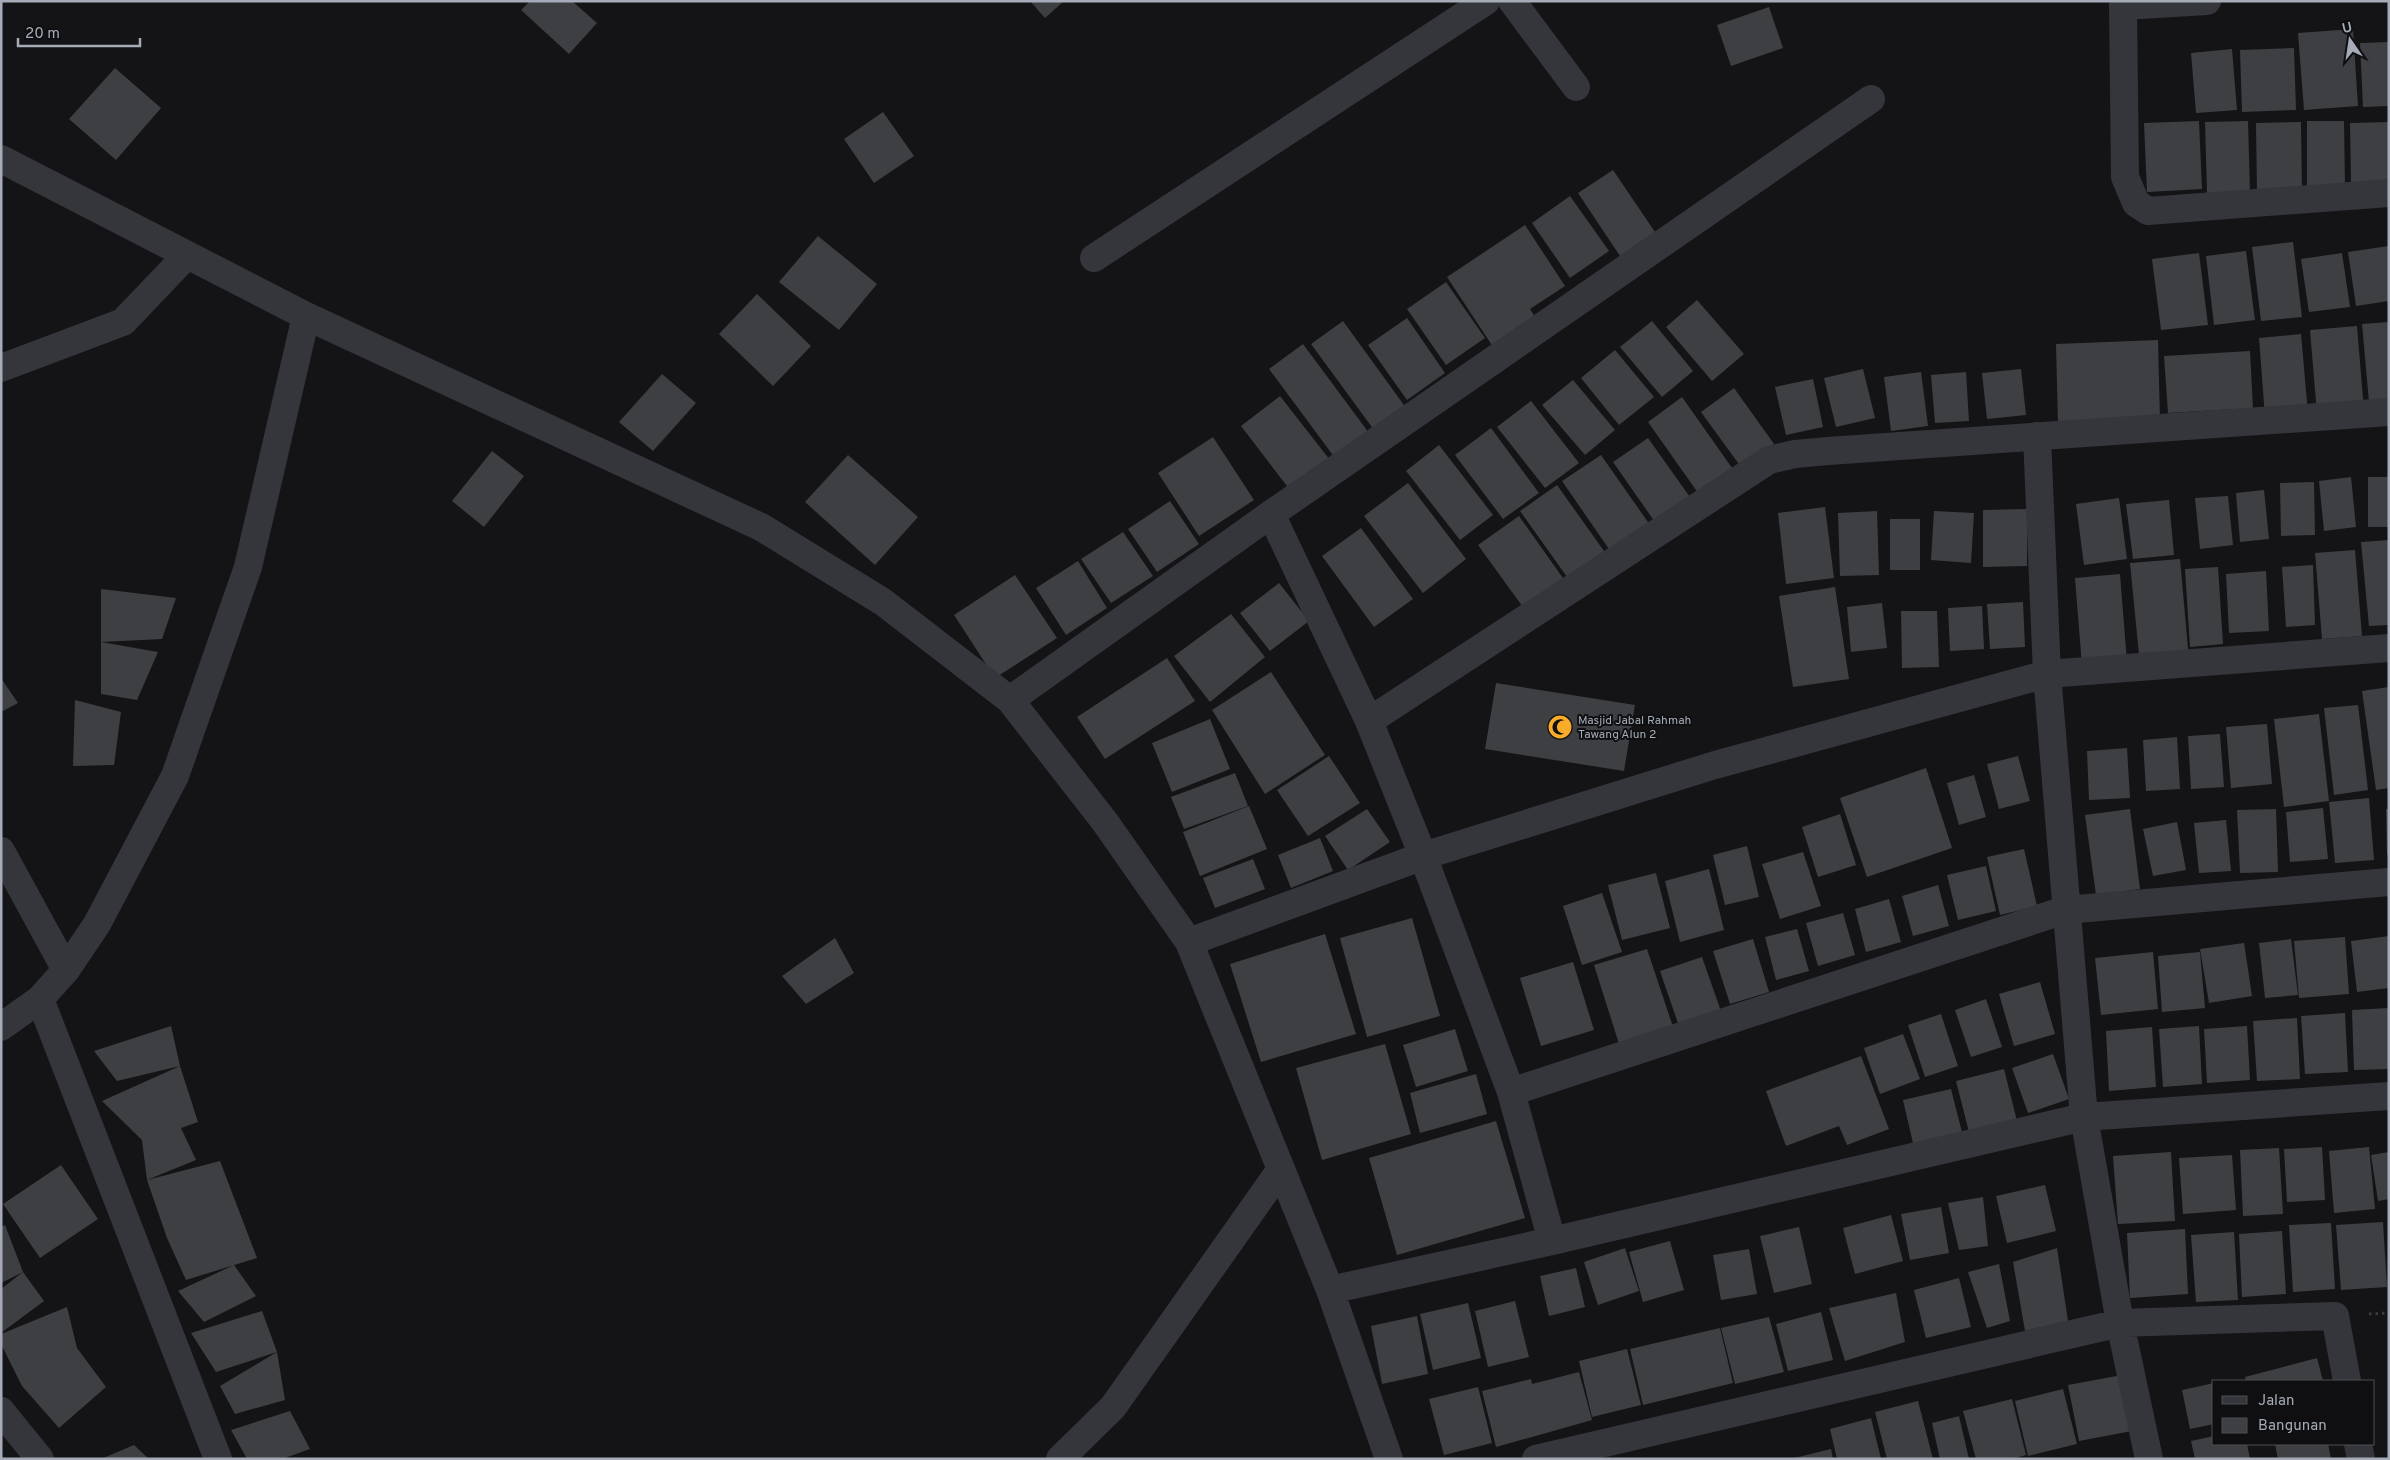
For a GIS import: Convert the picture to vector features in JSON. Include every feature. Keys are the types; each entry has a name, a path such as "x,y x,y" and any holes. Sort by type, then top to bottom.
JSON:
{"street":[{"path":"1094,258 1486,1"},
{"path":"1512,1 1576,86"},
{"path":"2207,1 2123,4 2125,177 2136,203 2148,211 2389,193"},
{"path":"1010,700 1271,514 1871,99"},
{"path":"1,159 306,316 761,527 884,602 1010,700 1105,822 1189,942 1330,1290 1389,1459"},
{"path":"1,368 122,322 187,255"},
{"path":"1,1027 40,999 66,970 97,924 175,776 248,567 306,316"},
{"path":"1369,721 1769,460 1803,453 2389,412"},
{"path":"2037,436 2047,674 2065,910 2084,1117 2120,1323 2149,1459"},
{"path":"1271,514 1369,721 1423,856 1511,1092 1552,1241"},
{"path":"1189,942 1423,856 1715,765 2047,674 2389,648"},
{"path":"1,851 66,970"},
{"path":"1511,1092 2065,910 2389,882"},
{"path":"40,999 218,1459"},
{"path":"1330,1290 1552,1241 2084,1117 2389,1096"},
{"path":"1060,1459 1113,1408 1281,1169"},
{"path":"1536,1459 2120,1323 2335,1316 2347,1380"},
{"path":"1,1411 40,1459"},
{"path":"2358,1445 2361,1459"}],"building":[{"path":"530,1 572,1 597,23 569,54 521,10"},
{"path":"1030,1 1064,1 1045,18"},
{"path":"1769,7 1783,48 1731,66 1717,25"},
{"path":"2353,29 2358,106 2304,110 2298,33"},
{"path":"2389,42 2389,106 2363,107 2360,43"},
{"path":"2294,48 2296,110 2242,112 2240,50"},
{"path":"2232,49 2237,110 2196,113 2191,53"},
{"path":"115,68 161,108 116,160 69,119"},
{"path":"883,112 914,156 874,183 844,139"},
{"path":"2199,121 2202,189 2147,192 2144,123"},
{"path":"2248,121 2250,193 2207,194 2205,122"},
{"path":"2307,121 2344,121 2345,186 2307,187"},
{"path":"2301,122 2302,193 2257,193 2256,123"},
{"path":"2389,122 2389,183 2351,184 2350,123"},
{"path":"1613,170 1655,232 1620,256 1578,193"},
{"path":"1570,196 1609,251 1570,278 1532,223"},
{"path":"1525,225 1565,286 1530,309 1540,325 1497,353 1447,277"},
{"path":"818,236 877,284 839,330 779,282"},
{"path":"2293,242 2302,317 2261,321 2252,247"},
{"path":"2389,246 2389,301 2356,306 2348,252"},
{"path":"2246,251 2255,320 2214,325 2206,256"},
{"path":"2199,253 2208,325 2161,330 2152,259"},
{"path":"2342,253 2350,307 2309,312 2301,259"},
{"path":"1446,282 1485,338 1446,365 1407,309"},
{"path":"757,294 811,346 773,386 719,334"},
{"path":"1697,300 1744,354 1712,381 1666,327"},
{"path":"1407,318 1445,373 1407,400 1368,345"},
{"path":"1343,321 1409,412 1377,434 1311,344"},
{"path":"1652,321 1693,371 1662,397 1620,347"},
{"path":"2389,322 2389,400 2369,402 2362,324"},
{"path":"2357,326 2364,411 2317,414 2310,330"},
{"path":"2301,334 2308,413 2265,417 2259,338"},
{"path":"2158,340 2160,420 2058,424 2056,344"},
{"path":"1303,344 1369,433 1335,458 1269,369"},
{"path":"1615,350 1654,397 1619,425 1581,378"},
{"path":"2250,351 2253,408 2168,413 2164,356"},
{"path":"1863,369 1875,418 1836,427 1824,378"},
{"path":"2021,369 2026,415 1987,419 1982,373"},
{"path":"1921,372 1928,426 1891,431 1884,377"},
{"path":"1966,372 1969,421 1935,423 1931,375"},
{"path":"662,374 696,403 653,451 619,422"},
{"path":"1813,379 1823,427 1786,435 1775,387"},
{"path":"1573,380 1615,430 1585,455 1542,405"},
{"path":"1734,388 1774,444 1741,467 1701,412"},
{"path":"1280,396 1330,460 1290,490 1241,426"},
{"path":"1682,397 1737,475 1703,500 1648,422"},
{"path":"1531,401 1579,463 1545,488 1497,427"},
{"path":"1491,428 1539,493 1503,519 1455,455"},
{"path":"1213,437 1254,500 1199,536 1158,473"},
{"path":"1648,438 1692,500 1657,525 1613,462"},
{"path":"1439,445 1493,515 1460,540 1406,471"},
{"path":"492,451 524,476 484,527 452,501"},
{"path":"848,455 918,517 875,565 805,502"},
{"path":"1601,455 1650,525 1611,552 1562,481"},
{"path":"2351,477 2356,527 2324,531 2319,481"},
{"path":"2368,477 2389,477 2389,527 2368,527"},
{"path":"2314,482 2315,535 2281,536 2280,483"},
{"path":"1408,483 1466,559 1423,593 1364,516"},
{"path":"1557,485 1609,558 1572,584 1520,511"},
{"path":"2264,490 2269,539 2240,542 2236,493"},
{"path":"2228,496 2233,545 2200,549 2195,498"},
{"path":"2119,498 2127,559 2084,565 2076,504"},
{"path":"2169,500 2174,555 2133,559 2126,504"},
{"path":"1170,501 1199,544 1157,572 1128,529"},
{"path":"1825,507 1834,578 1786,584 1778,513"},
{"path":"2027,509 2027,566 1983,567 1983,510"},
{"path":"1877,511 1879,575 1840,576 1838,513"},
{"path":"1934,511 1974,513 1971,563 1931,560"},
{"path":"1519,516 1565,581 1525,610 1478,545"},
{"path":"1890,519 1920,519 1920,570 1890,570"},
{"path":"1361,528 1413,599 1374,627 1322,556"},
{"path":"1123,532 1153,576 1111,603 1081,559"},
{"path":"2389,540 2389,625 2369,626 2361,542"},
{"path":"2355,550 2362,636 2322,639 2315,553"},
{"path":"2180,559 2189,660 2140,665 2130,563"},
{"path":"1078,561 1107,608 1066,635 1036,588"},
{"path":"2313,565 2315,625 2286,627 2282,567"},
{"path":"2218,567 2223,644 2190,647 2185,569"},
{"path":"2266,571 2269,631 2229,633 2226,574"},
{"path":"2120,574 2127,662 2082,666 2075,578"},
{"path":"1015,575 1057,638 995,678 954,615"},
{"path":"1279,583 1309,621 1270,651 1240,613"},
{"path":"1835,587 1849,679 1793,687 1779,596"},
{"path":"101,589 176,598 162,639 101,642"},
{"path":"2023,602 2025,647 1990,649 1987,604"},
{"path":"1882,603 1887,648 1851,652 1847,607"},
{"path":"1982,606 1984,649 1950,651 1948,608"},
{"path":"1901,611 1937,611 1939,667 1902,668"},
{"path":"1231,614 1265,657 1210,702 1174,656"},
{"path":"101,642 158,652 137,700 101,694"},
{"path":"1167,658 1195,701 1105,759 1077,717"},
{"path":"1271,672 1325,755 1265,794 1212,710"},
{"path":"1,678 18,703 1,712"},
{"name":"Masjid Jabal Rahmah Tawang Alun 2","path":"1496,683 1635,705 1624,771 1485,749"},
{"path":"2389,687 2389,788 2376,790 2362,691"},
{"path":"75,700 121,712 114,765 73,766"},
{"path":"2358,705 2368,790 2334,795 2324,708"},
{"path":"2319,714 2329,801 2284,807 2274,719"},
{"path":"1210,719 1230,769 1172,792 1152,743"},
{"path":"2267,724 2272,784 2231,788 2226,727"},
{"path":"2220,734 2224,787 2191,789 2188,736"},
{"path":"2177,737 2180,789 2146,791 2143,740"},
{"path":"2127,748 2130,798 2089,800 2087,751"},
{"path":"1329,756 1360,803 1308,836 1277,790"},
{"path":"2018,756 2030,801 1999,809 1987,764"},
{"path":"1926,768 1952,848 1867,877 1840,798"},
{"path":"1235,773 1248,806 1184,829 1171,797"},
{"path":"1974,775 1986,817 1959,825 1947,783"},
{"path":"2369,798 2374,860 2335,863 2329,802"},
{"path":"1249,806 1267,849 1200,876 1183,832"},
{"path":"2323,808 2328,859 2290,862 2286,812"},
{"path":"1367,809 1390,842 1348,870 1325,836"},
{"path":"2130,809 2140,889 2096,895 2085,815"},
{"path":"2276,809 2278,872 2240,873 2237,810"},
{"path":"2386,809 2389,809 2389,855 2387,855"},
{"path":"1840,814 1856,865 1818,877 1802,827"},
{"path":"2226,820 2231,871 2199,873 2194,823"},
{"path":"2177,822 2186,870 2153,876 2143,829"},
{"path":"1320,838 1333,871 1291,888 1278,855"},
{"path":"1747,846 1759,897 1725,905 1713,855"},
{"path":"2024,849 2037,906 2000,915 1987,857"},
{"path":"1803,852 1821,906 1780,919 1762,864"},
{"path":"1253,859 1265,889 1215,908 1203,878"},
{"path":"1986,866 1996,911 1958,920 1947,875"},
{"path":"1709,869 1724,930 1680,942 1665,881"},
{"path":"1656,873 1670,928 1622,940 1608,885"},
{"path":"1938,885 1949,926 1913,936 1902,896"},
{"path":"1602,893 1622,952 1582,965 1563,906"},
{"path":"1889,899 1901,942 1866,952 1855,909"},
{"path":"1843,913 1855,955 1818,966 1806,923"},
{"path":"1412,918 1440,1016 1367,1037 1340,938"},
{"path":"1797,929 1809,971 1776,980 1765,937"},
{"path":"1325,934 1356,1034 1261,1062 1230,964"},
{"path":"2389,936 2389,988 2357,992 2351,941"},
{"path":"2345,937 2349,994 2299,998 2294,941"},
{"path":"835,938 854,973 806,1004 782,976"},
{"path":"1753,939 1769,992 1730,1004 1713,951"},
{"path":"2291,939 2298,995 2265,998 2259,943"},
{"path":"2244,943 2252,996 2209,1003 2200,949"},
{"path":"1647,949 1674,1030 1620,1047 1594,965"},
{"path":"2153,952 2158,1009 2101,1015 2095,958"},
{"path":"2200,952 2205,1008 2162,1012 2158,956"},
{"path":"1702,957 1723,1017 1681,1032 1660,971"},
{"path":"1573,962 1594,1030 1541,1046 1520,978"},
{"path":"2040,982 2055,1034 2014,1046 1999,994"},
{"path":"1986,999 2002,1047 1971,1057 1955,1010"},
{"path":"2389,1008 2389,1069 2354,1070 2352,1010"},
{"path":"2345,1013 2348,1072 2305,1074 2301,1016"},
{"path":"1941,1014 1958,1066 1925,1077 1908,1025"},
{"path":"2297,1018 2300,1079 2257,1081 2253,1021"},
{"path":"171,1026 180,1066 117,1081 94,1051"},
{"path":"2199,1026 2202,1084 2163,1087 2159,1029"},
{"path":"2247,1026 2250,1080 2207,1083 2204,1029"},
{"path":"2152,1027 2156,1087 2109,1091 2106,1031"},
{"path":"1455,1029 1468,1071 1416,1087 1403,1045"},
{"path":"1903,1034 1920,1079 1880,1094 1864,1048"},
{"path":"1385,1044 1411,1134 1322,1160 1296,1068"},
{"path":"2053,1054 2069,1099 2028,1113 2012,1068"},
{"path":"1861,1056 1889,1129 1847,1145 1839,1126 1786,1146 1766,1091"},
{"path":"180,1066 198,1122 181,1128 196,1160 147,1180 142,1140 102,1101"},
{"path":"2004,1069 2018,1125 1970,1136 1956,1081"},
{"path":"1476,1074 1487,1114 1420,1133 1410,1093"},
{"path":"1951,1089 1965,1144 1916,1156 1903,1100"},
{"path":"1496,1121 1525,1218 1397,1255 1369,1158"},
{"path":"2322,1147 2325,1200 2287,1202 2284,1149"},
{"path":"2369,1147 2375,1209 2334,1213 2329,1151"},
{"path":"2279,1148 2283,1214 2243,1216 2240,1150"},
{"path":"2171,1152 2175,1221 2118,1224 2113,1156"},
{"path":"2389,1152 2389,1199 2378,1201 2371,1155"},
{"path":"2232,1155 2236,1210 2183,1214 2179,1158"},
{"path":"220,1161 257,1258 186,1280 167,1238 147,1180"},
{"path":"61,1165 98,1219 40,1258 3,1204"},
{"path":"2045,1185 2056,1231 2007,1243 1996,1196"},
{"path":"1983,1197 1988,1246 1959,1250 1948,1203"},
{"path":"1941,1207 1949,1253 1910,1260 1901,1214"},
{"path":"1891,1215 1903,1261 1855,1274 1843,1228"},
{"path":"2383,1222 2387,1287 2341,1290 2336,1225"},
{"path":"2331,1223 2335,1289 2293,1292 2289,1225"},
{"path":"5,1225 23,1272 1,1283 1,1227"},
{"path":"1799,1227 1812,1284 1774,1293 1760,1236"},
{"path":"2185,1229 2188,1294 2130,1298 2127,1233"},
{"path":"2282,1231 2286,1294 2242,1297 2239,1234"},
{"path":"2234,1232 2238,1300 2196,1302 2191,1235"},
{"path":"1670,1241 1684,1290 1643,1302 1629,1252"},
{"path":"1625,1248 1639,1291 1598,1305 1584,1262"},
{"path":"2057,1248 2068,1321 2025,1331 2013,1262"},
{"path":"1749,1249 1757,1294 1721,1300 1713,1255"},
{"path":"1999,1264 2010,1321 1987,1328 1968,1272"},
{"path":"234,1265 256,1296 204,1322 178,1291"},
{"path":"1576,1268 1585,1307 1549,1316 1540,1276"},
{"path":"23,1272 44,1301 1,1333 1,1289"},
{"path":"1959,1278 1971,1327 1926,1338 1914,1290"},
{"path":"1896,1293 1905,1342 1845,1361 1829,1308"},
{"path":"1515,1301 1529,1357 1488,1367 1475,1311"},
{"path":"1468,1303 1481,1358 1433,1370 1420,1314"},
{"path":"67,1307 77,1348 106,1387 59,1428 22,1386 1,1344 1,1334"},
{"path":"262,1311 277,1352 216,1372 191,1333"},
{"path":"1821,1312 1833,1360 1788,1371 1776,1324"},
{"path":"1417,1316 1428,1374 1382,1384 1371,1326"},
{"path":"1769,1317 1784,1372 1735,1384 1721,1328"},
{"path":"1720,1328 1733,1383 1643,1405 1630,1349"},
{"path":"1627,1349 1641,1405 1592,1417 1579,1361"},
{"path":"277,1352 285,1400 235,1414 220,1386"},
{"path":"2317,1358 2323,1380 2246,1380 2245,1377"},
{"path":"1579,1372 1592,1420 1496,1447 1482,1391 1531,1379 1532,1384"},
{"path":"2122,1375 2132,1431 2079,1441 2068,1385"},
{"path":"2212,1383 2212,1424 2190,1429 2182,1390"},
{"path":"1478,1387 1492,1443 1444,1455 1429,1399"},
{"path":"2063,1389 2077,1444 2028,1456 2015,1401"},
{"path":"2012,1399 2026,1455 2012,1459 1976,1459 1963,1411"},
{"path":"1918,1401 1933,1459 1887,1459 1875,1412"},
{"path":"290,1411 310,1449 282,1459 247,1459 231,1430"},
{"path":"1959,1416 1969,1459 1940,1459 1932,1423"},
{"path":"1871,1418 1881,1459 1837,1459 1830,1429"},
{"path":"2212,1436 2212,1445 2247,1445 2250,1459 2195,1459 2191,1441"},
{"path":"134,1445 149,1459 101,1459"},
{"path":"2275,1445 2328,1445 2331,1459 2278,1459"},
{"path":"1831,1449 1833,1459 1794,1459 1794,1458"}],"place":[{"name":"Masjid Jabal Rahmah Tawang Alun 2","path":"1560,727"}]}
